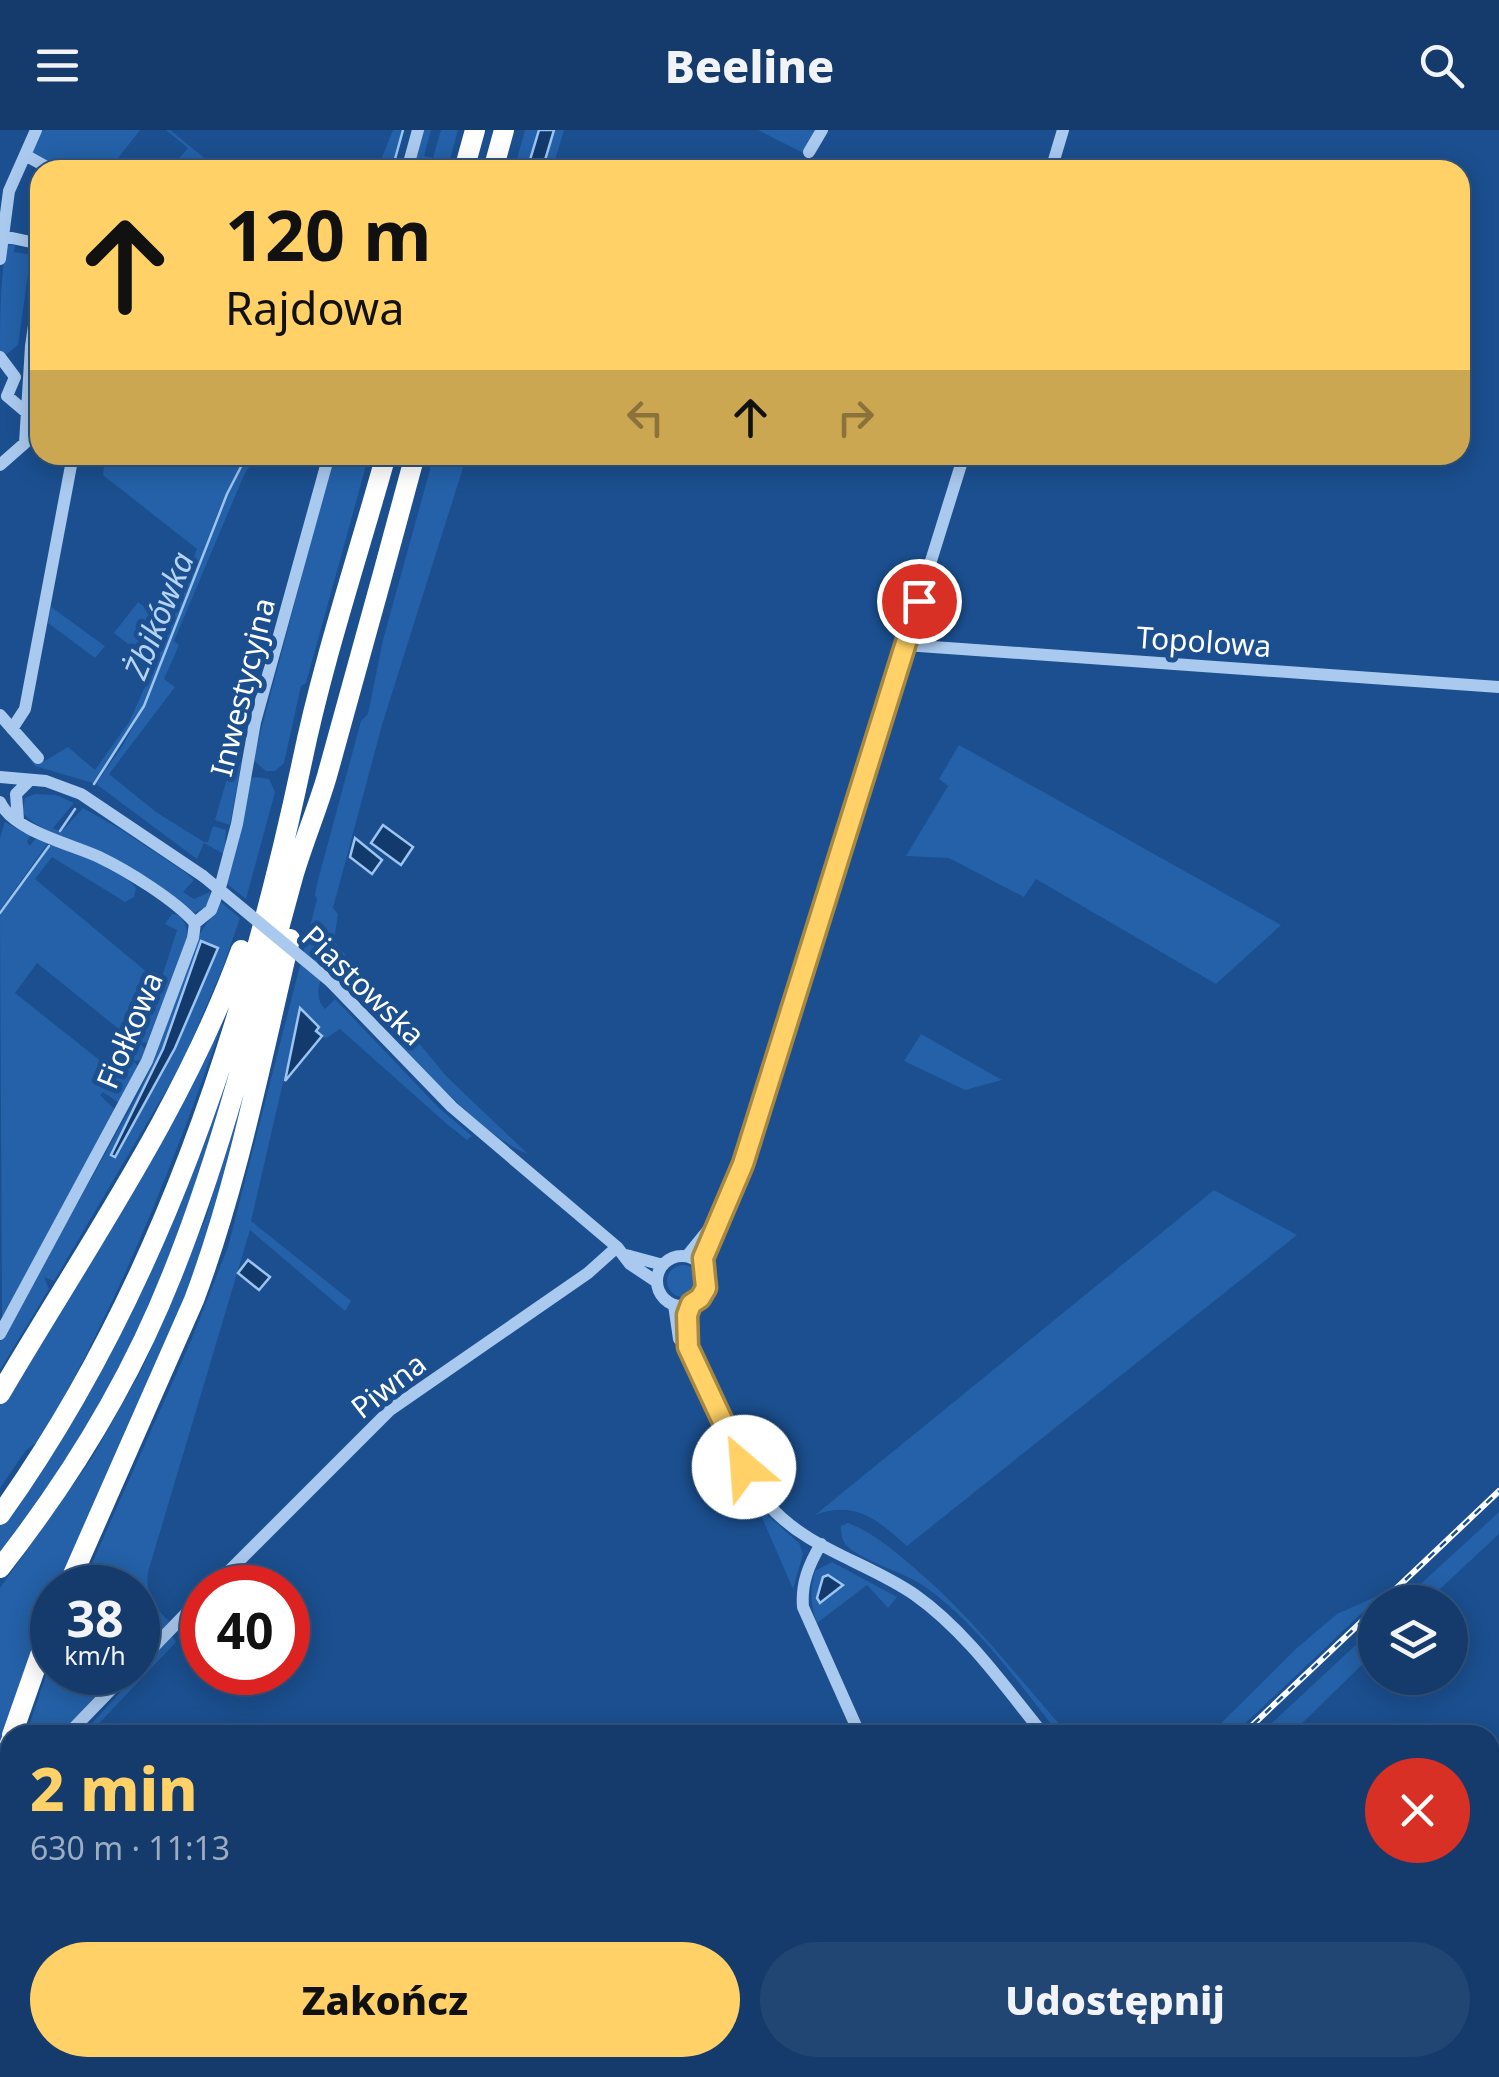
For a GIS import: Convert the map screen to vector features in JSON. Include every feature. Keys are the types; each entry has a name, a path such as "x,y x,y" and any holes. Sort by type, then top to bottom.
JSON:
{"highway":[{"path":"467,160 475,130"},
{"path":"496,160 504,130"},
{"path":"0,1515 90,1376 174,1192 251,962 383,465"},
{"path":"77,1565 194,1300 221,1227 326,780 412,465"},
{"path":"0,1394 193,1064 248,932 290,783 301,764"},
{"path":"0,1568 93,1433 142,1342 171,1277 212,1164 295,870 326,780"},
{"path":"16,1725 30,1684"}],"street":[{"path":"0,259 9,191 36,130"},
{"path":"410,160 418,130"},
{"path":"809,152 822,130"},
{"path":"1054,160 1064,130"},
{"path":"25,156 33,160"},
{"path":"3,236 30,242"},
{"path":"0,356 15,377 3,402 30,416"},
{"path":"26,444 30,375"},
{"path":"0,464 30,439"},
{"path":"12,729 25,709 71,465"},
{"name":"Inwestycyjna","path":"195,924 212,910 221,884 237,824 254,722 326,465"},
{"path":"702,1266 743,1164 961,465"},
{"name":"Topolowa","path":"905,646 1499,686"},
{"path":"0,716 38,758"},
{"path":"18,820 16,794 30,780"},
{"name":"Piastowska","path":"1,783 30,780 68,788 96,802 203,876 331,982 452,1107 622,1251 630,1264 657,1282"},
{"path":"0,802 8,816 102,859 195,924"},
{"name":"Fiołkowa","path":"0,1334 147,1061 195,924"},
{"path":"687,1256 719,1217"},
{"name":"Piastowska","path":"622,1251 663,1265"},
{"name":"Piwna","path":"235,1565 390,1410 622,1251"},
{"path":"676,1256 687,1256 702,1266 706,1288 691,1304 674,1305 662,1296 657,1282 663,1265 676,1256"},
{"path":"691,1304 686,1319 688,1347 754,1485 787,1522 925,1602 965,1640 1036,1725"},
{"path":"674,1305 680,1339 688,1347"},
{"path":"820,1544 802,1589 803,1607 856,1725"},
{"path":"160,1640 180,1620"},
{"path":"76,1725 105,1695"}],"shaded area":[{"path":"40,130 140,130 117,160 43,160 32,154"},
{"path":"166,130 207,160 178,160 188,148"},
{"path":"393,130 402,130 394,160 381,160"},
{"path":"424,130 431,130 424,156 433,158 441,130 458,130 450,160 416,160"},
{"path":"525,130 539,130 530,160 517,160"},
{"path":"539,130 554,130 545,160 530,160"},
{"path":"554,130 564,130 555,160 545,160"},
{"path":"758,130 817,130 805,154"},
{"path":"15,243 14,252 28,254 30,250 30,260 18,345 4,356 0,351 1,298 7,246"},
{"path":"101,465 241,465 221,505 142,708 93,783 35,766 25,751 38,765 68,747 95,770 129,722 155,665 114,633 138,602 159,618 180,563 189,570 197,549 103,475"},
{"path":"243,465 250,465 174,641 179,645 164,679 175,687 109,774 156,812 204,842 208,842 213,826 226,830 224,854 204,843 197,859 96,784 147,701 230,488"},
{"path":"331,465 366,465 306,683 301,686 284,763 275,771 266,771 253,760"},
{"path":"431,465 464,465 382,725 333,908 338,914 334,941 447,1077 528,1154 482,1125 431,1077 343,981 353,969 335,960 327,964 318,993 325,1009 335,999 439,1108 472,1136 467,1140 448,1125 340,1029 325,1039 300,1009 251,1221 351,1301 345,1311 250,1230 150,1565 91,1565 190,1343 228,1247 317,899 318,880 361,721 368,714 383,640"},
{"path":"51,607 105,646 95,658 48,623"},
{"path":"959,745 1281,925 1216,984 1036,879 1024,897 949,858 906,856 948,786 939,779"},
{"path":"233,758 241,763 230,825 215,820"},
{"path":"269,779 275,792 246,899 226,883 248,780"},
{"path":"35,794 56,795 74,803 53,828 61,832 83,808 186,873 194,880 183,892 194,899 210,892 209,905 195,913 114,862 36,824 22,812 25,798"},
{"path":"298,819 303,820 240,1049 170,1264 99,1410 0,1560 0,1526 129,1311"},
{"path":"5,822 30,836 30,846 36,838 48,843 0,910 0,838"},
{"path":"383,825 413,847 401,865 371,843"},
{"path":"355,838 382,860 372,874 350,857"},
{"path":"52,844 108,867 136,888 134,897 125,902 52,857 35,879 160,983 177,930 165,924 172,914 182,919 187,933 147,1043 141,1045 145,1049 141,1060 133,1061 138,1066 119,1103 103,1092 100,1095 115,1114 2,1317 0,915","holes":["37,963 136,1043 122,1078 15,993"]},
{"path":"221,902 240,918 181,1065 54,1281 44,1277 49,1289 0,1370 0,1342 153,1063 197,938","holes":["201,942 218,948 175,1048 115,1157 163,1049"]},
{"path":"201,941 218,948 175,1048 115,1157 111,1155 163,1049"},
{"path":"300,1008 319,1027 316,1031 322,1036 285,1081"},
{"path":"225,1016 165,1180 95,1338 40,1440 26,1450 0,1488 0,1404 151,1154"},
{"path":"921,1034 1002,1080 965,1090 904,1061"},
{"path":"255,1055 208,1244 69,1565 30,1565 30,1668 11,1725 0,1725 0,1588 92,1458 142,1369 206,1217"},
{"path":"1214,1190 1297,1235 907,1546 876,1521 854,1511 815,1515"},
{"path":"248,1260 270,1277 259,1290 238,1273"},
{"path":"683,1265 694,1270 699,1281 694,1292 683,1297 672,1292 667,1281 672,1270"},
{"path":"757,1506 799,1543 803,1554 793,1589"},
{"path":"1499,1512 1499,1534 1444,1585 1420,1585"},
{"path":"848,1523 865,1531 934,1585 1060,1725 1052,1725 963,1619 924,1586 848,1547 841,1526"},
{"path":"832,1562 897,1597 888,1608 867,1585 817,1623 812,1597 815,1571"},
{"path":"828,1575 843,1585 820,1603 817,1598 823,1577"},
{"path":"1358,1605 1358,1617 1244,1725 1219,1725 1337,1614"},
{"path":"160,1612 170,1622 160,1632"},
{"path":"172,1636 176,1642 160,1659 160,1649"},
{"path":"1358,1643 1358,1669 1300,1725 1270,1725"},
{"path":"39,1695 99,1695 70,1725 29,1725"},
{"path":"118,1695 126,1695 97,1725 90,1725"}],"waterway":[{"name":"Żbikówka","path":"395,160 403,130"},
{"name":"Żbikówka","path":"94,784 144,706 242,465"},
{"name":"Żbikówka","path":"60,831 75,809"},
{"name":"Żbikówka","path":"0,913 49,846"}],"railway":[{"path":"1400,1585 1499,1491"},
{"path":"1253,1725 1358,1625"}],"route":[{"path":"744,1467 688,1347 687,1315 691,1304 706,1288 703,1258 743,1164 919,601"}]}
